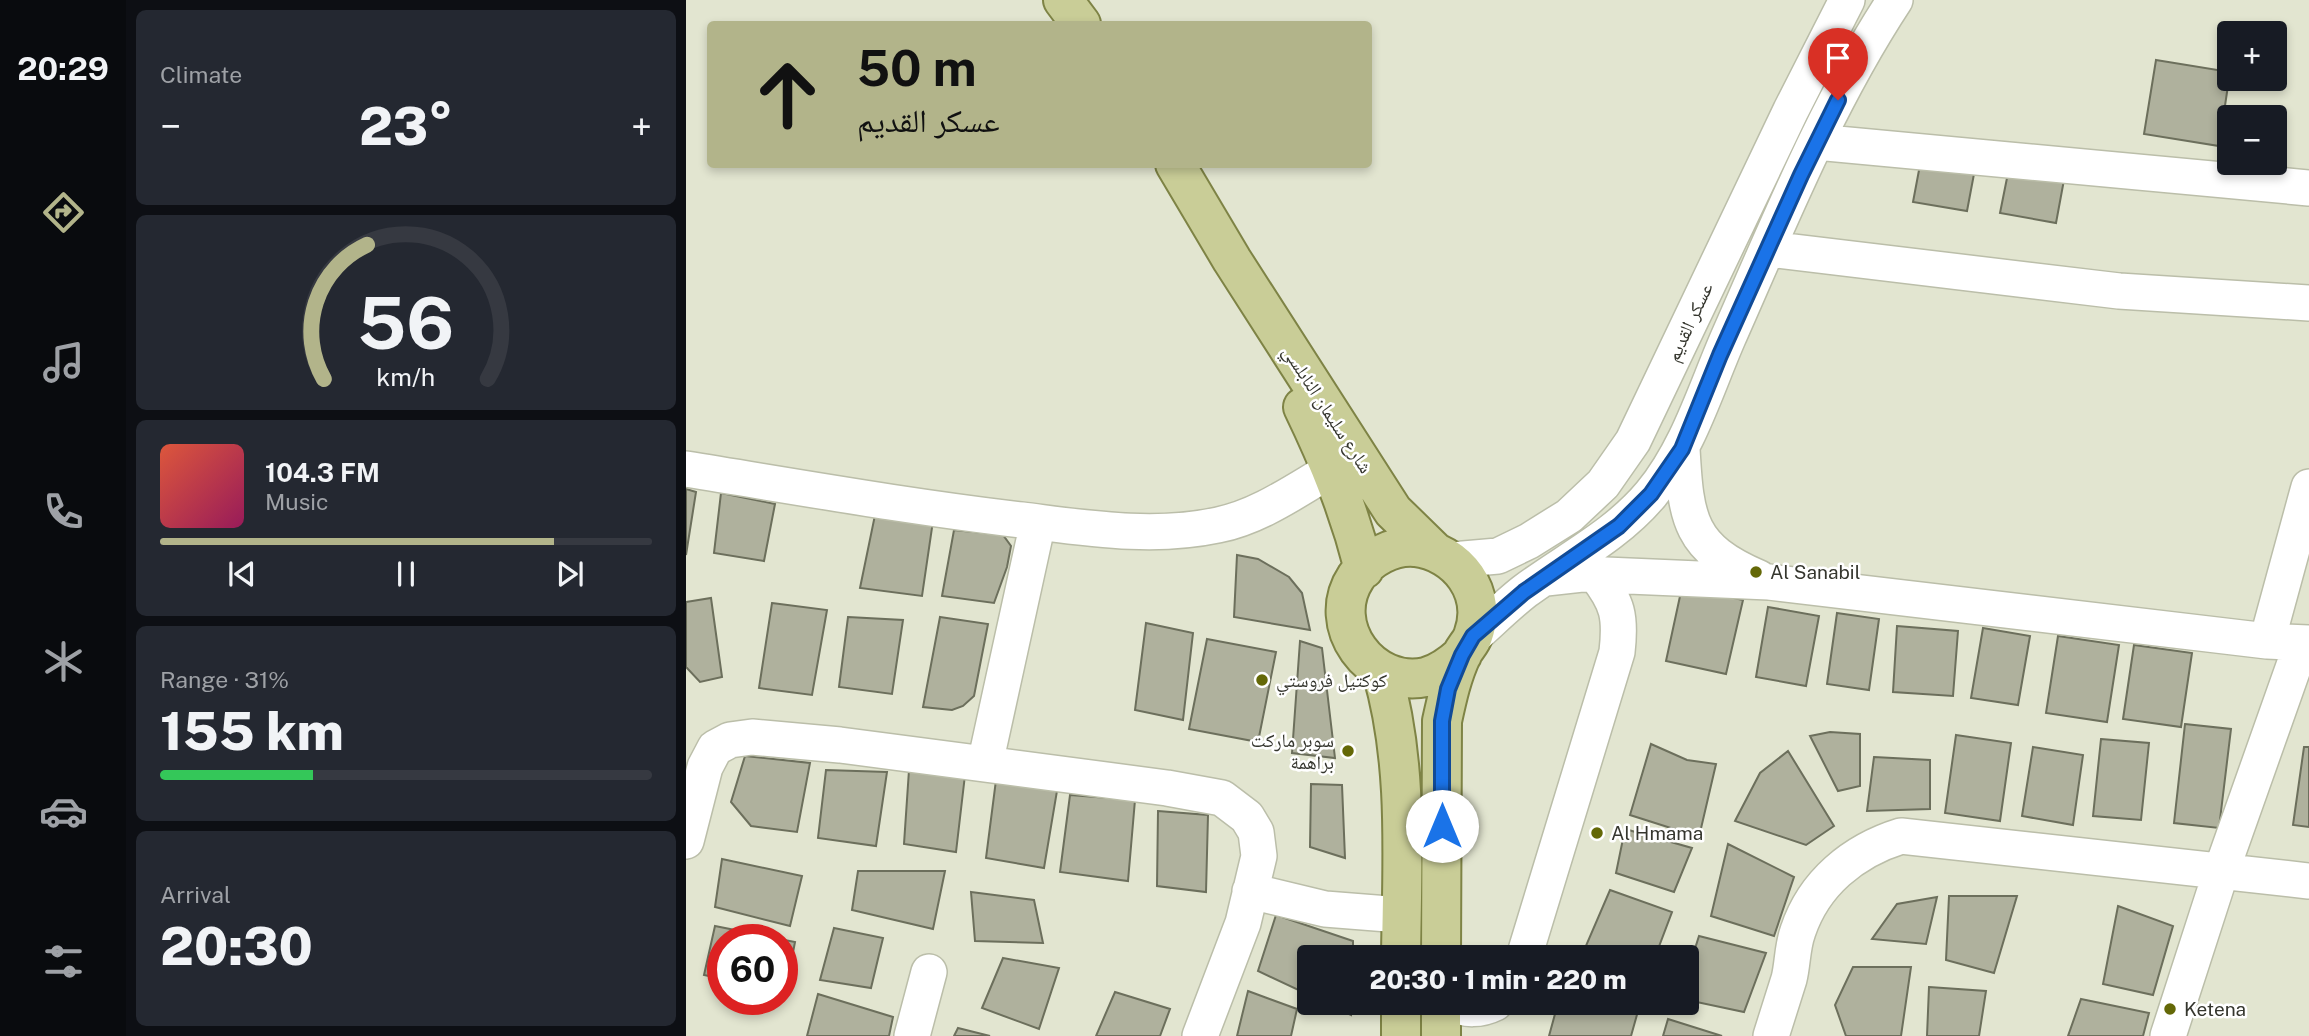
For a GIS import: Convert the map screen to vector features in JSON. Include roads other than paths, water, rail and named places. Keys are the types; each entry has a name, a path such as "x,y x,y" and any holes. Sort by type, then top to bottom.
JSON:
{"main road":[{"path":"1063,0 1079,21"},
{"name":"شارع سليمان النابلسي","path":"1177,168 1345,462 1393,511 1442,555"},
{"name":"شارع سليمان النابلسي","path":"1345,462 1352,520 1364,569"},
{"path":"1441,945 1442,721 1448,689 1467,646 1477,616 1475,595 1466,575 1442,555 1412,547 1391,550 1371,561 1356,577 1347,597 1346,619 1352,641 1364,659 1382,672 1404,678 1426,677 1446,669 1467,646"},
{"path":"1382,672 1394,711 1398,750 1402,815 1401,945"},
{"path":"1401,1015 1401,1036"},
{"path":"1441,1015 1441,1036"}],"street":[{"name":"عسكر القديم","path":"1442,555 1498,556 1529,541 1569,516 1603,484 1633,441 1743,208 1847,0"},
{"path":"1467,646 1524,592 1619,526 1651,494 1682,449 1816,142 1872,36 1895,0"},
{"path":"1816,142 2309,188"},
{"path":"1768,249 2119,291 2309,303"},
{"path":"1682,449 1685,495 1690,517 1699,537 1713,554 1732,566 1769,582"},
{"path":"686,469 932,510 1130,533 1178,531 1220,525 1259,512 1345,462"},
{"path":"2267,641 2309,487"},
{"path":"985,764 1038,522"},
{"path":"1546,578 1596,575 1769,582 2267,641 2305,643 2221,872 2168,1036"},
{"path":"1528,945 1617,652 1620,626 1618,611 1596,575"},
{"path":"686,841 705,767 715,748 730,740 752,737 985,764 1222,798 1247,817 1256,832 1259,856 1243,923 1200,1036"},
{"path":"1771,1036 1790,976 1792,951 1807,910 1832,875 1848,861 1901,836 2309,881"},
{"path":"1251,891 1325,909 1401,915"},
{"path":"912,1036 929,971"}],"place":[{"name":"Al Sanabil","path":"1756,572"},
{"name":"كوكتيل فروستي","path":"1262,680"},
{"name":"سوبر ماركت براهمة","path":"1348,751"},
{"name":"Al Hmama","path":"1597,833"},
{"name":"Ketena","path":"2170,1009"}]}
